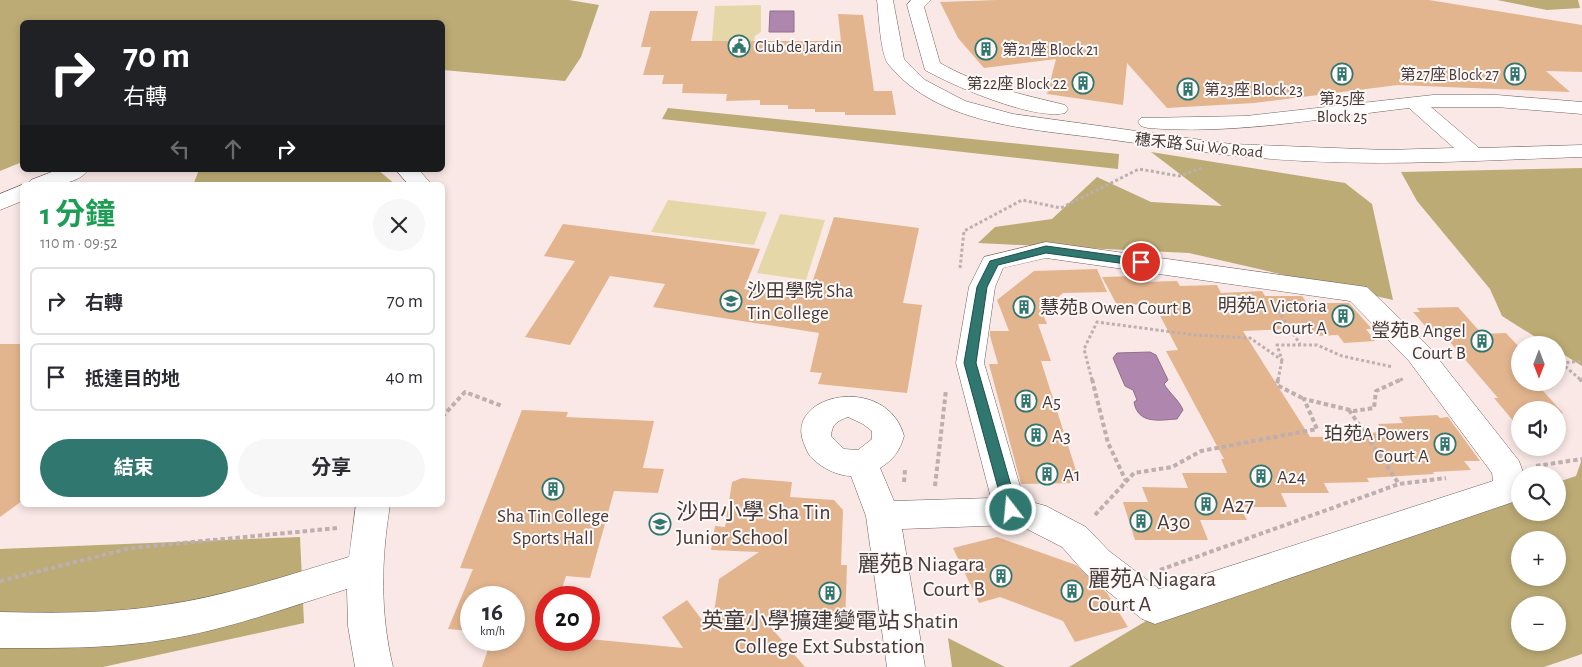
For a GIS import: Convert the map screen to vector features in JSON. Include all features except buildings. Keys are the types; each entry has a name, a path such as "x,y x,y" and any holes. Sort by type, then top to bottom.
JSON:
{"street":[{"name":"穗禾路 Sui Wo Road","path":"885,0 895,61 918,84 958,105 1012,120 1173,143 1199,155 1232,161 1312,168 1362,167 1386,156 1473,154"},
{"path":"923,0 915,4 932,66 952,78 983,92 1077,113 1168,125 1209,126 1414,102 1503,101 1582,108"},
{"path":"1414,102 1473,154 1582,152"},
{"path":"47,182 72,172"},
{"path":"409,172 418,182"},
{"path":"0,203 20,193"},
{"path":"883,516 1011,510 1034,516 1074,537 1097,562 1155,607 1504,491 1509,486 1508,470 1435,375 1377,309 1358,293 1046,250 994,263 982,287 970,363 1011,510"},
{"path":"862,462 883,516 906,667"},
{"path":"373,507 365,568 364,623 374,667"},
{"path":"0,630 116,627 179,620 221,610 365,568"}],"path":[{"path":"964,232 1022,200 1061,208 1139,169 1179,176 1205,167"},
{"path":"1274,303 1301,345"},
{"path":"1126,481 1108,443 1084,349 1097,322 1195,335 1250,338 1282,360"},
{"path":"1277,345 1317,345 1342,356 1435,375 1400,379 1376,391 1374,408 1354,411 1304,399 1277,385 1282,360 1277,345"},
{"path":"1582,361 1561,362 1582,381"},
{"path":"445,414 465,392 502,406"},
{"path":"1099,524 1092,518 1134,473 1172,467 1201,451 1317,429 1304,399"},
{"path":"1349,410 1398,484"},
{"path":"1508,470 1582,459"},
{"path":"1154,572 1398,484 1455,477"},
{"path":"0,581 131,548 341,527"}],"shaded area":[{"path":"0,0 569,0 599,5 581,57 565,81 445,70 445,20 20,20 20,163 0,171"},
{"path":"1497,0 1578,0 1580,8 1547,10"},
{"path":"761,5 761,32 755,36 754,41 712,41 715,6"},
{"path":"770,11 794,11 794,32 769,32"},
{"path":"668,108 1119,154 1118,169 662,119"},
{"path":"1151,152 1345,183 1372,204 1393,300 1189,253 978,243 995,227 1052,219 1097,177 1151,202 1222,206"},
{"path":"1582,168 1582,366 1566,356 1566,336 1534,336 1502,316 1490,289 1417,201 1401,172"},
{"path":"198,172 380,172 392,182 194,182"},
{"path":"668,200 767,212 754,245 651,232"},
{"path":"780,214 825,220 806,280 757,273"},
{"path":"1150,352 1156,355 1168,380 1164,384 1183,410 1177,419 1157,420 1145,418 1140,414 1136,409 1134,402 1137,400 1133,390 1125,386 1113,358 1117,353"},
{"path":"1582,459 1582,654 1544,667 1069,667 1151,618 1511,497 1511,521 1566,521 1566,479 1576,476"},
{"path":"300,537 304,623 103,667 0,667 0,549"},
{"path":"948,638 1005,667 952,667"}],"place":[{"name":"Club de Jardin","path":"739,46"},
{"name":"第21座 Block 21","path":"986,49"},
{"name":"第25座 Block 25","path":"1342,74"},
{"name":"第27座 Block 27","path":"1515,74"},
{"name":"第22座 Block 22","path":"1083,83"},
{"name":"第23座 Block 23","path":"1188,89"},
{"name":"沙田學院 Sha Tin College","path":"731,301"},
{"name":"慧苑B Owen Court B","path":"1024,307"},
{"name":"明苑A Victoria Court A","path":"1343,316"},
{"name":"瑩苑B Angel Court B","path":"1482,341"},
{"name":"A5","path":"1026,401"},
{"name":"A3","path":"1036,435"},
{"name":"珀苑A Powers Court A","path":"1445,444"},
{"name":"A1","path":"1047,474"},
{"name":"A24","path":"1261,476"},
{"name":"Sha Tin College Sports Hall","path":"553,489"},
{"name":"A27","path":"1206,504"},
{"name":"A30","path":"1141,521"},
{"name":"沙田小學 Sha Tin Junior School","path":"660,524"},
{"name":"麗苑B Niagara Court B","path":"1001,576"},
{"name":"麗苑A Niagara Court A","path":"1072,591"},
{"name":"英童小學擴建變電站 Shatin College Ext Substation","path":"830,593"}],"route":[{"path":"1011,510 970,363 982,287 994,263 1046,250 1141,262"}]}
